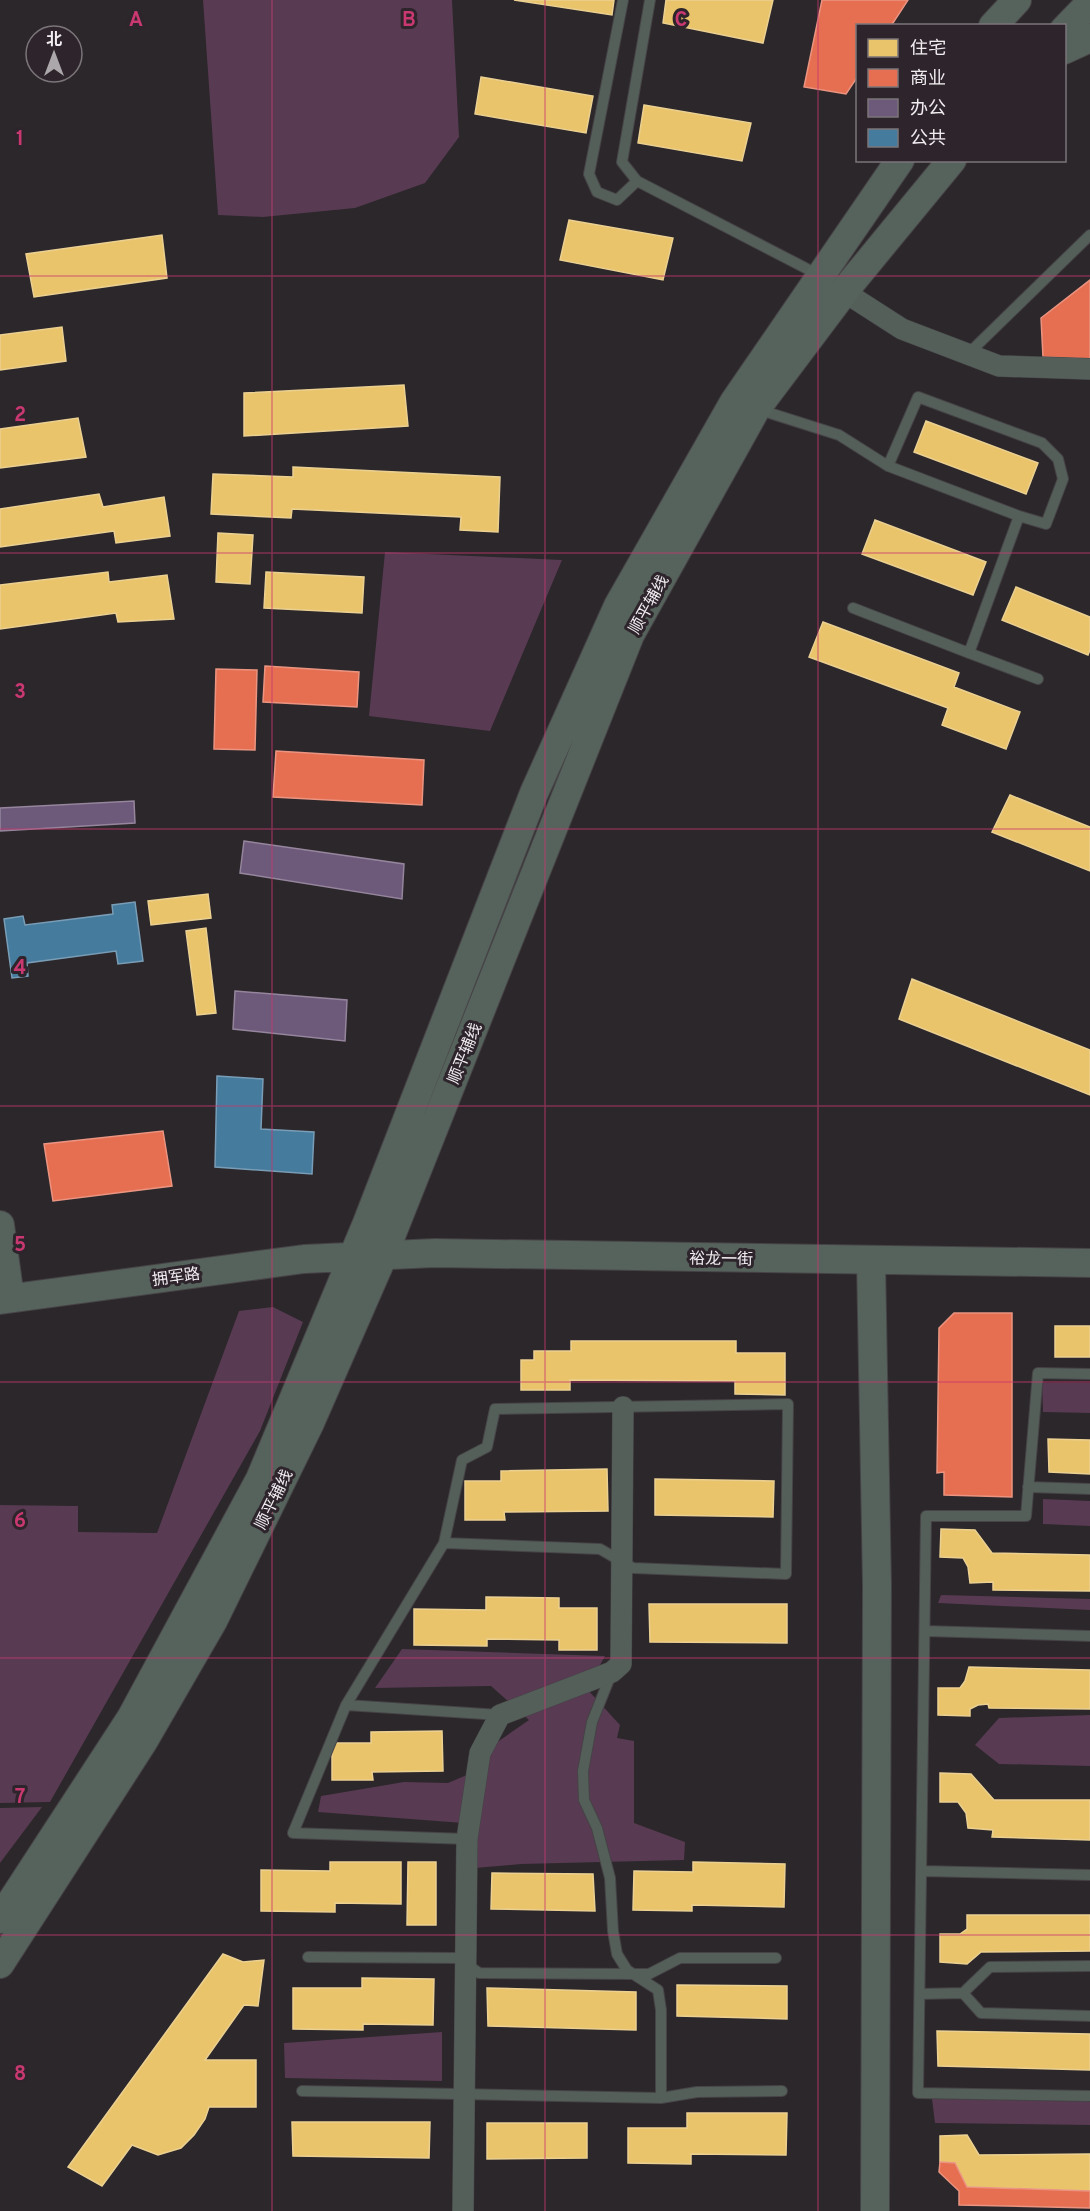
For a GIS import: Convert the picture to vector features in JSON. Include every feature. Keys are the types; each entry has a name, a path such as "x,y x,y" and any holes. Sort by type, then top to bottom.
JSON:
{"main road":[{"path":"997,16 1017,0"},
{"path":"1066,29 1090,3"},
{"path":"1066,50 1090,38"},
{"name":"顺平辅线","path":"0,1919 131,1718 254,1490 351,1258 544,772 618,606 745,405 819,275 899,162"},
{"name":"顺平辅线","path":"0,1964 143,1742 213,1620 310,1423 383,1256 630,635 745,405 844,292 950,162"},
{"path":"0,1225 5,1299"},
{"name":"裕龙一街","path":"351,1258 435,1253 1090,1263"},
{"name":"拥军路","path":"5,1299 304,1259 351,1258"},
{"path":"871,1261 877,1586 875,2211"}],"street":[{"path":"819,275 902,329 999,366 1090,369"},
{"path":"463,2211 467,1839 480,1753 500,1715 612,1672 621,1664 623,1407"}],"lane":[{"path":"623,0 589,174 597,192 617,200 637,181"},
{"path":"650,0 622,162 637,181 819,275"},
{"path":"968,354 1090,235"},
{"path":"745,405 839,435 888,466 1046,524 1063,479 1058,459 1042,443 918,397 888,466"},
{"path":"969,652 1019,516"},
{"path":"853,608 1038,679"},
{"path":"1090,1374 1038,1373 1026,1516 926,1516 918,2093 1090,2096"},
{"path":"444,1544 600,1549 633,1568 786,1574 788,1404 495,1409 487,1447 462,1460 444,1544 346,1705 293,1833 467,1839"},
{"path":"1028,1487 1090,1489"},
{"path":"925,1631 1090,1636"},
{"path":"612,1672 592,1722 583,1770 584,1800 597,1828 610,1878 613,1931 617,1954 627,1970 658,1990 661,2010 661,2098"},
{"path":"346,1705 500,1715"},
{"path":"922,1871 1090,1875"},
{"path":"308,1957 458,1958 479,1972 634,1974 649,1974 680,1958 776,1958"},
{"path":"920,1994 963,1993 990,1966 1090,1966"},
{"path":"963,1993 981,2013 1090,2016"},
{"path":"302,2091 661,2098 697,2092 782,2091"}],"shaded area":[{"path":"203,0 452,0 459,137 425,183 355,208 263,217 218,215"},
{"path":"385,552 562,560 490,731 369,716"},
{"path":"273,1307 303,1322 260,1431 50,1802 0,1803 0,1505 78,1506 78,1532 157,1533 239,1311"},
{"path":"1042,1383 1090,1383 1090,1413 1043,1412"},
{"path":"1043,1499 1090,1501 1090,1526 1043,1524"},
{"path":"941,1595 1090,1599 1090,1610 938,1603"},
{"path":"402,1649 605,1656 587,1689 620,1725 617,1738 634,1741 634,1823 685,1842 684,1860 521,1864 475,1868 476,1824 318,1812 321,1796 404,1782 448,1783 483,1768 493,1745 529,1720 491,1686 375,1688"},
{"path":"1090,1715 1090,1766 999,1764 975,1745 999,1718"},
{"path":"42,1807 0,1863 0,1808"},
{"path":"442,2032 442,2081 285,2078 284,2043"},
{"path":"1090,2093 1090,2125 935,2123 932,2099"}],"building: 住宅":[{"path":"514,0 614,0 612,15"},
{"path":"666,0 773,0 763,43 663,23"},
{"path":"481,77 593,96 586,133 475,114"},
{"path":"644,105 751,123 742,161 638,143"},
{"path":"569,220 673,238 663,280 560,260"},
{"path":"162,235 167,278 34,297 26,254"},
{"path":"62,327 66,361 0,370 0,335"},
{"path":"404,385 408,426 244,436 244,393"},
{"path":"78,418 86,457 0,468 0,429"},
{"path":"926,421 1038,463 1026,494 914,452"},
{"path":"293,467 500,477 498,532 460,530 461,517 292,509 291,518 211,514 213,474 293,477"},
{"path":"99,494 103,507 164,497 170,536 116,543 114,531 0,547 0,509"},
{"path":"875,520 986,562 973,595 862,554"},
{"path":"218,533 253,535 250,584 216,582"},
{"path":"108,572 109,582 167,575 174,619 118,622 116,613 0,629 0,585"},
{"path":"266,572 364,577 362,613 264,608"},
{"path":"1016,587 1090,617 1088,655 1002,620"},
{"path":"823,622 959,673 954,687 1020,712 1006,749 942,725 948,708 809,657"},
{"path":"1010,795 1090,827 1090,871 992,832"},
{"path":"208,894 211,918 151,925 148,901"},
{"path":"206,928 216,1013 197,1015 186,931"},
{"path":"912,979 1090,1050 1090,1095 899,1019"},
{"path":"1055,1326 1090,1326 1090,1357 1055,1357"},
{"path":"571,1341 736,1341 736,1353 785,1353 785,1395 735,1394 735,1381 570,1380 570,1390 521,1390 521,1360 534,1360 534,1351 571,1351"},
{"path":"1048,1439 1090,1440 1090,1474 1049,1472"},
{"path":"607,1469 608,1511 504,1512 505,1520 465,1520 465,1481 501,1481 501,1471"},
{"path":"655,1479 774,1481 773,1517 655,1515"},
{"path":"941,1529 975,1530 992,1553 1090,1555 1090,1591 993,1590 993,1582 970,1583 968,1567 963,1558 940,1557"},
{"path":"486,1597 559,1598 559,1608 597,1608 597,1650 559,1650 559,1640 487,1639 487,1646 414,1645 414,1609 486,1610"},
{"path":"649,1604 787,1604 787,1643 650,1642"},
{"path":"969,1667 1090,1670 1090,1709 989,1708 988,1704 970,1709 970,1716 938,1715 938,1688 960,1688 965,1681"},
{"path":"442,1731 443,1771 372,1772 373,1780 332,1780 332,1743 371,1743 371,1732"},
{"path":"940,1773 971,1774 994,1800 1090,1800 1090,1840 992,1837 993,1830 968,1828 966,1813 958,1802 940,1802"},
{"path":"330,1862 401,1862 401,1904 335,1903 335,1912 261,1911 261,1870 330,1871"},
{"path":"408,1862 436,1862 436,1925 407,1925"},
{"path":"693,1862 785,1864 784,1907 692,1905 692,1911 633,1910 634,1871 693,1872"},
{"path":"492,1873 593,1874 595,1911 491,1909"},
{"path":"967,1915 1090,1915 1090,1951 981,1952 967,1964 940,1962 940,1934 960,1934 967,1929"},
{"path":"223,1954 243,1962 264,1960 258,2006 244,2005 205,2060 256,2060 256,2107 209,2107 205,2119 181,2148 158,2155 132,2145 102,2186 68,2167"},
{"path":"362,1978 434,1979 433,2025 363,2024 363,2030 293,2029 293,1988 362,1988"},
{"path":"677,1985 787,1986 787,2019 677,2016"},
{"path":"487,1988 636,1992 636,2030 488,2026"},
{"path":"937,2031 1090,2034 1090,2070 938,2066"},
{"path":"687,2113 787,2113 786,2155 691,2154 691,2164 628,2163 628,2128 687,2128"},
{"path":"292,2122 430,2122 429,2158 293,2156"},
{"path":"487,2123 587,2123 587,2158 487,2159"},
{"path":"967,2135 979,2155 1090,2154 1090,2191 967,2187 955,2163 940,2162 940,2136"}],"building: 商业":[{"path":"822,0 908,0 892,24 856,24 856,79 846,94 804,87"},
{"path":"1090,280 1090,359 1043,357 1041,318"},
{"path":"265,666 359,672 357,707 263,702"},
{"path":"216,669 257,670 255,750 214,749"},
{"path":"276,751 424,760 422,805 273,797"},
{"path":"163,1131 172,1186 53,1201 44,1144"},
{"path":"954,1313 1012,1313 1012,1497 944,1495 944,1472 937,1473 939,1328"},
{"path":"940,2162 955,2163 967,2187 1090,2191 1090,2208 959,2205 959,2191 939,2172"}],"building: 办公":[{"path":"134,801 135,823 0,831 0,808"},
{"path":"244,841 404,864 402,899 240,873"},
{"path":"235,991 347,1000 345,1041 233,1029"}],"building: 公共":[{"path":"135,902 143,961 118,964 116,951 27,963 28,976 12,978 4,919 23,916 25,925 113,914 112,905"},
{"path":"217,1076 263,1079 261,1129 314,1132 312,1174 215,1167"}]}
